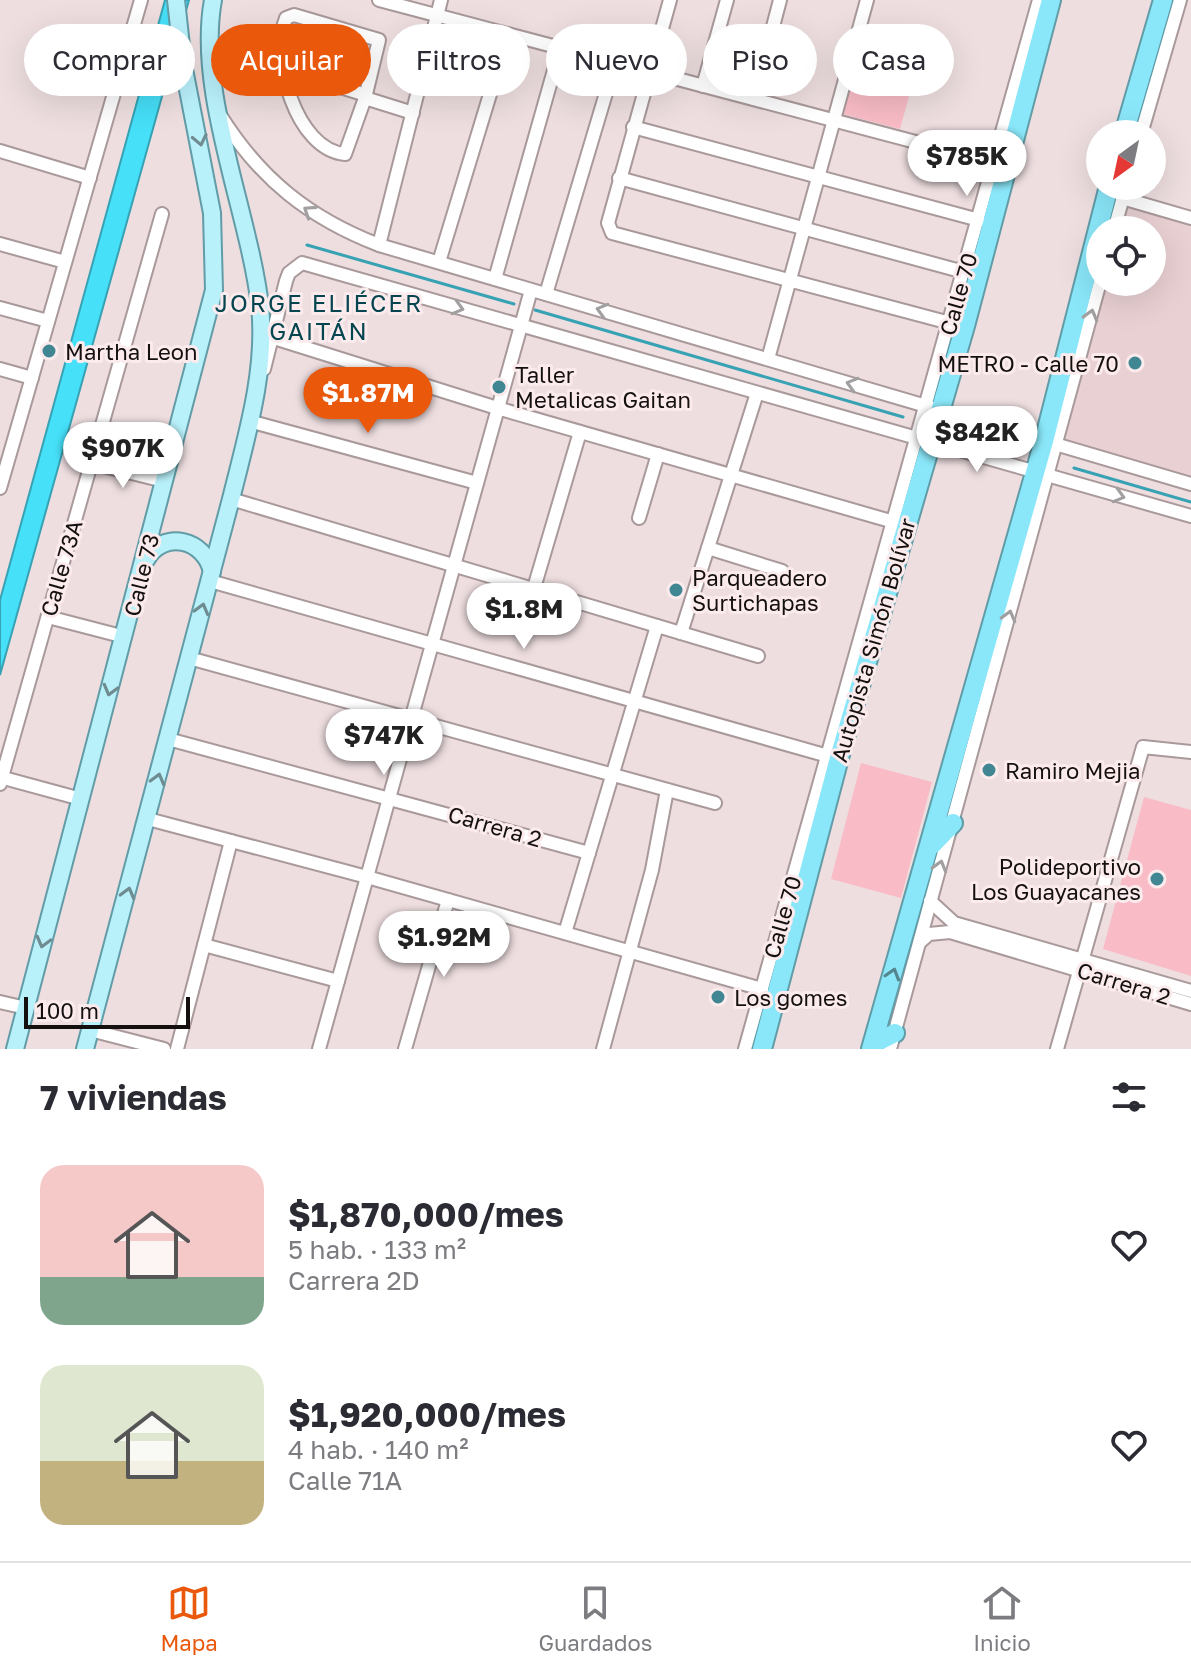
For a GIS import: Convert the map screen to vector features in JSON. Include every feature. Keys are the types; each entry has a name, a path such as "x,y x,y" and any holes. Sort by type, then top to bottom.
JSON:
{"highway":[{"name":"Autopista Simón Bolívar","path":"762,1049 924,440 1051,0"},
{"path":"1128,120 1163,0"},
{"path":"885,1040 882,1010 1051,443 1116,200"},
{"path":"930,847 954,820 948,788"},
{"path":"784,970 785,908"},
{"path":"882,1010 885,1040"}],"main road":[{"name":"Calle 73","path":"15,1049 145,560 214,277 209,185 183,64 176,0"},
{"path":"85,1049 231,499 255,386 260,310 219,112 211,59 213,0"},
{"path":"145,560 160,544 183,541 202,552 211,577"}],"street":[{"path":"0,488 141,0"},
{"path":"379,0 468,24"},
{"path":"379,245 441,0"},
{"path":"663,24 670,0"},
{"path":"720,24 727,0"},
{"path":"754,99 780,0"},
{"path":"768,359 867,0"},
{"name":"Calle 70","path":"933,408 950,323 1039,0"},
{"path":"1145,120 1180,0"},
{"path":"284,24 286,18 294,15 327,24"},
{"path":"371,36 379,40 379,48 371,78"},
{"path":"687,82 703,86"},
{"path":"292,96 296,117 313,137 341,155 349,148 366,97"},
{"path":"363,96 413,113"},
{"path":"439,262 489,96"},
{"path":"495,279 547,96"},
{"path":"546,294 605,96"},
{"path":"641,96 608,223 612,233 950,323"},
{"path":"742,96 995,163"},
{"path":"219,112 239,145 283,193 329,223 379,245 1191,484"},
{"path":"633,127 979,220"},
{"path":"0,151 90,178"},
{"path":"619,178 804,231 964,272"},
{"path":"1145,200 1191,218"},
{"name":"Calle 73A","path":"1,779 162,214"},
{"path":"0,244 65,262"},
{"path":"255,386 274,338 289,273 302,263 1191,516"},
{"path":"319,1049 531,290"},
{"path":"1051,443 1096,296"},
{"path":"0,308 48,321"},
{"path":"274,338 497,408 894,522"},
{"path":"0,369 32,378"},
{"path":"681,633 757,393"},
{"path":"249,421 477,483"},
{"path":"0,430 15,434"},
{"path":"534,588 580,432"},
{"name":"Calle 70","path":"745,1049 894,522 924,440"},
{"path":"639,518 658,454"},
{"path":"91,463 164,481"},
{"path":"885,1040 920,942 954,820 1042,474"},
{"path":"231,499 758,656"},
{"path":"708,548 782,571"},
{"path":"211,577 432,644 828,756"},
{"path":"48,617 125,637"},
{"path":"565,933 657,626"},
{"path":"189,658 715,803"},
{"name":"Carrera 2","path":"168,739 589,853"},
{"path":"1057,1049 1143,747 1191,752"},
{"path":"1,779 81,799"},
{"path":"603,1049 632,952 667,790"},
{"path":"148,819 367,877 762,989"},
{"path":"177,1049 231,841"},
{"path":"405,1049 448,900"},
{"name":"Carrera 2","path":"930,901 954,923 1191,1004"},
{"name":"Carrera 2","path":"920,942 929,934 950,932 1191,991"},
{"path":"204,945 338,981"},
{"path":"0,1002 26,1008"},
{"path":"90,1030 164,1049"}],"shaded area":[{"path":"848,96 909,96 900,129 843,114"},
{"name":"METRO - Calle 70","path":"1122,200 1129,200 1191,218 1191,484 1057,445 1096,296 1166,296 1166,216 1118,216"},
{"path":"861,763 932,782 901,898 831,879"},
{"name":"Polideportivo Los Guayacanes","path":"1144,797 1191,810 1191,976 1103,949"}],"water":[{"path":"165,0 189,0 182,24 158,24"},
{"path":"139,96 162,96 0,675 0,600"}],"waterway":[{"path":"307,245 514,304"},
{"path":"535,310 903,417"},
{"path":"1074,468 1191,502"}],"place":[{"name":"Martha Leon","path":"49,351"},
{"name":"METRO - Calle 70","path":"1135,363"},
{"name":"Taller Metalicas Gaitan","path":"499,387"},
{"name":"Parqueadero Surtichapas","path":"676,590"},
{"name":"Ramiro Mejia","path":"989,770"},
{"name":"Polideportivo Los Guayacanes","path":"1157,879"},
{"name":"Los gomes","path":"718,997"}],"district":[{"name":"JORGE ELIÉCER GAITÁN","path":"319,316"}]}
